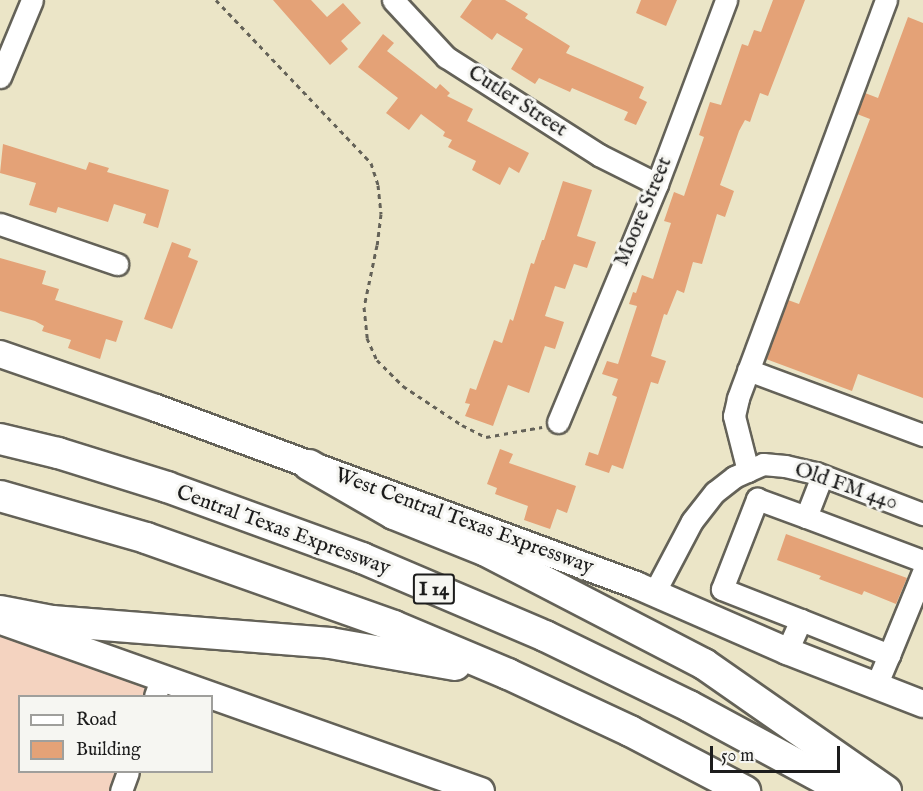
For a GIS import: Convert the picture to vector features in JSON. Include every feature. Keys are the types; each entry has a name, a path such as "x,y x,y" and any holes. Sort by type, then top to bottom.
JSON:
{"highway":[{"name":"Central Texas Expressway","path":"0,439 58,453 167,487 362,558 584,655 689,706 846,791"},
{"path":"309,465 394,514 486,551 704,664 886,791"},
{"name":"I 14","path":"0,496 146,537 271,580 394,627 508,674 630,732 745,791"},
{"path":"0,611 52,621 330,643 508,674"}],"main road":[{"name":"West Central Texas Expressway","path":"0,354 309,465 654,593 787,651 922,701"},
{"path":"0,621 159,687 184,695"},
{"path":"213,704 481,791"}],"street":[{"name":"Cutler Street","path":"393,0 446,57 599,155 657,184"},
{"name":"Moore Street","path":"558,422 657,184 726,0"},
{"path":"748,471 734,416 748,370 886,0"},
{"path":"0,77 27,1"},
{"path":"0,224 117,264"},
{"path":"748,370 923,435"},
{"name":"Old FM 440","path":"654,593 692,521 715,492 734,477 763,464 785,466 822,476 923,514"},
{"path":"806,517 822,476"},
{"path":"889,655 722,589 757,499 923,561"},
{"path":"876,685 923,572"},
{"path":"787,651 801,620"},
{"path":"121,791 127,773"}],"path":[{"path":"216,0 371,163 378,185 381,214 364,306 367,338 377,360 403,386 462,425 486,437 532,431 558,422"}],"shaded area":[{"path":"0,635 148,687 144,695 18,695 18,773 116,773 109,791 0,791"}],"building":[{"path":"273,0 311,0 327,17 343,3 361,23 341,41 348,49 330,65"},
{"path":"472,0 505,0 528,14 525,18 570,46 566,53 644,87 639,98 647,102 636,125 624,120 628,112 572,88 570,92 539,78 535,84 511,69 523,49 497,33 492,40 460,17"},
{"path":"641,0 677,0 666,26 636,13"},
{"path":"773,0 805,0 768,96 760,93 750,122 745,120 739,131 720,185 734,191 725,217 717,214 702,264 693,262 684,293 677,290 667,315 664,314 651,356 666,361 658,384 651,382 623,469 612,465 609,473 585,465 589,452 598,455 617,397 612,395 618,379 602,374 607,361 618,364 637,306 629,304 633,292 636,293 642,275 653,279 671,223 664,221 674,192 684,196 704,137 699,135 710,102 721,105 742,44 748,46 754,30 761,32"},
{"path":"908,17 923,23 923,398 858,374 852,391 766,359 788,300 799,304 870,119 857,114 865,93 878,98"},
{"path":"383,34 394,43 387,51 436,89 440,84 450,93 447,96 473,109 467,121 529,153 519,173 509,167 500,185 472,170 476,161 448,147 452,140 443,136 445,132 421,114 409,130 386,113 398,98 358,67"},
{"path":"3,144 86,170 89,162 109,168 107,172 169,190 158,228 143,223 146,214 114,204 108,222 58,207 56,213 29,205 36,183 0,173"},
{"path":"563,181 592,190 577,236 596,242 587,268 574,264 565,289 555,286 545,316 564,322 555,349 545,346 529,393 508,385 493,426 465,416 470,404 465,403 470,388 476,390 494,340 502,343 510,319 513,321 531,263 534,264 542,240 544,240"},
{"path":"172,242 191,249 188,257 198,261 172,329 144,319"},
{"path":"0,258 46,271 42,284 59,289 55,300 123,321 116,342 106,339 100,359 68,348 71,340 42,331 44,326 35,321 0,311"},
{"path":"500,449 513,454 509,463 576,486 567,513 557,509 550,529 524,520 528,506 495,494 497,488 487,484"},
{"path":"786,534 907,578 896,604 864,591 862,595 819,579 821,576 777,560"}]}
